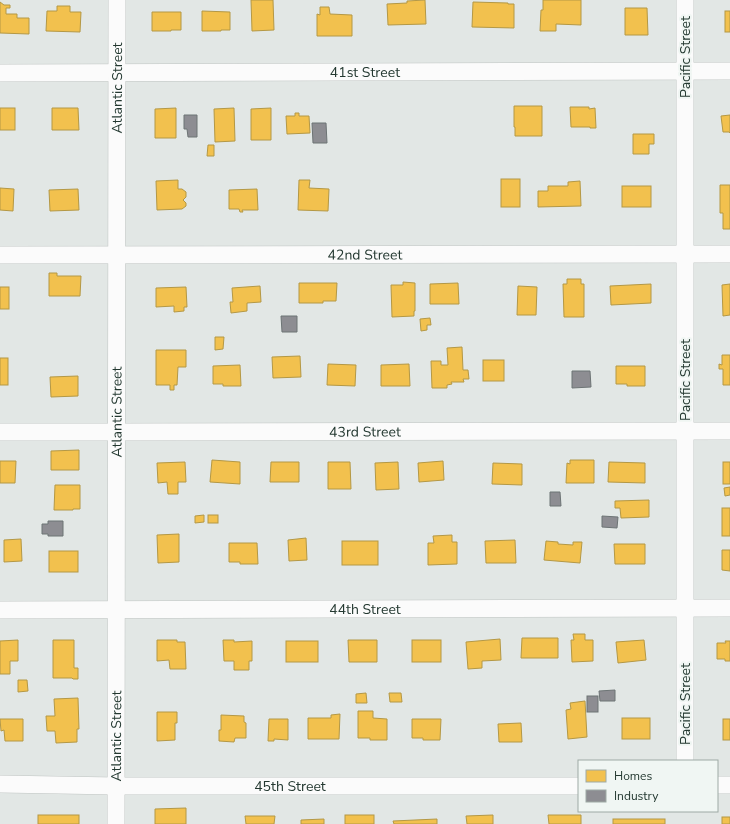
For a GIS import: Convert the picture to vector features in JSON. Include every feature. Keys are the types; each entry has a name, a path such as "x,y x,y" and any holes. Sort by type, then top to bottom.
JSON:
{"street":[{"name":"Atlantic Street","path":"116,824 118,0"},
{"name":"Pacific Street","path":"685,0 685,760"},
{"name":"41st Street","path":"0,73 730,71"},
{"name":"42nd Street","path":"0,255 730,254"},
{"name":"43rd Street","path":"0,432 730,430"},
{"name":"44th Street","path":"0,610 730,608"},
{"name":"45th Street","path":"0,784 116,786 578,786"},
{"path":"718,785 730,785"}],"building: Homes":[{"path":"251,0 273,0 274,30 252,31"},
{"path":"425,0 426,24 388,25 387,4"},
{"path":"543,0 581,0 581,25 556,24 556,31 540,31"},
{"path":"0,2 4,5 10,5 10,8 6,8 6,14 17,14 17,18 29,18 29,34 0,33"},
{"path":"473,2 514,4 514,28 472,27"},
{"path":"57,6 70,6 70,12 81,12 80,32 46,31 47,11 57,11"},
{"path":"320,7 329,7 330,14 352,15 352,36 317,36 317,14 320,15"},
{"path":"625,8 647,8 648,35 625,35"},
{"path":"202,11 230,12 230,30 202,31"},
{"path":"725,11 730,11 730,32 725,32"},
{"path":"152,12 181,12 181,30 152,31"},
{"path":"514,106 542,106 542,136 515,136"},
{"path":"570,107 589,107 589,109 595,108 596,128 571,127"},
{"path":"0,108 15,108 15,130 0,130"},
{"path":"52,108 78,108 79,130 52,130"},
{"path":"176,108 176,138 155,138 155,109"},
{"path":"234,108 235,141 215,142 214,109"},
{"path":"271,108 271,140 251,140 251,109"},
{"path":"295,113 299,113 299,116 309,116 310,133 287,134 286,116 295,116"},
{"path":"730,115 730,133 723,132 721,116"},
{"path":"633,134 654,134 654,144 649,144 649,154 633,154"},
{"path":"208,145 214,145 214,156 207,156"},
{"path":"501,179 520,179 520,207 501,207"},
{"path":"178,180 178,189 182,189 186,192 186,197 183,200 186,203 186,206 182,209 157,210 156,181"},
{"path":"299,180 310,180 309,188 329,189 328,211 298,210"},
{"path":"580,181 581,206 538,207 538,191 548,191 548,186 568,186 568,182"},
{"path":"720,185 730,185 730,229 723,229 723,213 720,213"},
{"path":"622,186 651,186 651,207 622,207"},
{"path":"0,188 14,189 13,211 0,210"},
{"path":"78,189 79,210 50,211 49,190"},
{"path":"257,189 258,210 242,210 243,212 240,212 239,209 229,209 229,190"},
{"path":"49,273 57,273 57,276 81,276 80,296 49,296"},
{"path":"567,279 581,279 581,284 584,284 584,317 564,317 563,284 567,284"},
{"path":"403,282 415,283 414,316 392,317 391,285 403,285"},
{"path":"299,283 337,283 336,301 323,301 323,303 299,303"},
{"path":"458,283 459,304 430,304 430,284"},
{"path":"651,284 651,303 611,305 610,286"},
{"path":"730,284 730,315 723,316 722,285"},
{"path":"260,286 261,302 247,303 247,311 231,313 230,302 233,302 232,288"},
{"path":"518,286 537,287 536,315 517,315"},
{"path":"0,287 9,287 9,309 0,309"},
{"path":"186,287 187,307 184,307 184,311 174,312 174,306 156,307 156,288"},
{"path":"430,318 431,325 427,325 427,330 421,331 420,319"},
{"path":"215,337 224,337 223,349 215,350"},
{"path":"462,347 463,370 468,370 469,379 463,379 464,382 451,382 452,384 447,385 447,388 432,388 431,361 441,361 441,365 448,365 447,348"},
{"path":"156,350 186,350 186,367 178,367 177,385 174,385 174,390 170,390 170,385 156,385"},
{"path":"722,355 730,355 730,385 723,385 723,369 719,369 719,364 722,365"},
{"path":"300,356 301,377 273,378 272,357"},
{"path":"0,358 8,358 8,385 0,385"},
{"path":"483,360 504,360 504,381 483,381"},
{"path":"328,364 356,365 355,386 327,385"},
{"path":"409,364 410,386 381,386 381,365"},
{"path":"240,365 241,386 223,386 223,384 213,384 213,366"},
{"path":"616,366 645,366 645,386 627,386 627,384 616,384"},
{"path":"78,376 78,396 51,397 50,377"},
{"path":"79,450 79,470 51,470 51,451"},
{"path":"212,460 240,462 240,484 210,482"},
{"path":"570,460 594,460 594,483 566,483 567,463 570,464"},
{"path":"0,461 16,461 15,483 0,483"},
{"path":"443,461 444,480 419,482 418,463"},
{"path":"185,462 186,482 178,482 178,494 168,494 167,482 158,483 157,463"},
{"path":"271,462 299,462 299,482 270,482"},
{"path":"328,462 350,462 351,489 328,489"},
{"path":"398,462 399,489 376,490 375,463"},
{"path":"609,462 645,463 645,483 608,482"},
{"path":"723,462 730,462 730,484 723,484"},
{"path":"493,463 522,464 522,485 492,484"},
{"path":"55,485 80,485 80,509 54,510"},
{"path":"730,487 730,495 725,496 724,488"},
{"path":"649,500 649,517 621,518 620,508 615,508 615,501"},
{"path":"722,508 730,508 730,536 722,536"},
{"path":"204,515 204,522 195,523 195,516"},
{"path":"208,515 218,515 218,523 208,523"},
{"path":"179,534 179,562 158,563 157,535"},
{"path":"452,535 452,542 457,542 457,564 428,565 428,543 434,543 433,536"},
{"path":"306,538 307,560 289,561 288,540"},
{"path":"21,539 22,561 4,562 4,540"},
{"path":"515,540 516,563 486,563 485,541"},
{"path":"342,541 378,541 378,565 342,565"},
{"path":"546,541 558,542 558,544 573,545 573,542 582,542 580,563 544,560"},
{"path":"229,543 257,543 258,564 240,564 240,562 229,562"},
{"path":"614,544 645,544 645,564 615,564"},
{"path":"722,550 730,550 730,571 722,570"},
{"path":"49,551 78,551 78,572 49,572"},
{"path":"573,634 585,634 585,640 593,640 593,661 572,662 571,640 574,640"},
{"path":"522,638 558,638 558,658 521,658"},
{"path":"500,639 501,660 482,661 482,668 468,669 466,642"},
{"path":"18,640 18,661 10,661 10,674 0,674 0,641"},
{"path":"53,640 74,640 74,668 78,668 78,679 53,678"},
{"path":"157,640 177,640 177,642 185,642 186,669 170,669 169,660 157,661"},
{"path":"223,640 234,640 234,642 252,641 252,661 249,661 249,670 234,670 234,661 224,661"},
{"path":"348,640 377,640 377,662 349,662"},
{"path":"412,640 441,640 441,662 412,662"},
{"path":"644,640 646,660 618,663 616,642"},
{"path":"286,641 318,641 318,662 286,662"},
{"path":"725,641 730,641 730,661 725,661 725,659 717,659 717,643 726,643"},
{"path":"18,680 27,680 28,691 18,692"},
{"path":"366,693 367,703 356,703 356,694"},
{"path":"389,693 401,693 402,702 390,702"},
{"path":"78,698 79,729 77,729 77,742 56,743 55,731 47,731 46,716 55,716 54,699"},
{"path":"585,701 587,737 568,739 566,710 571,709 570,703"},
{"path":"358,711 373,711 373,718 387,719 387,740 358,738"},
{"path":"157,712 177,712 177,723 175,723 175,740 157,741"},
{"path":"340,714 339,739 308,739 308,718 331,718 331,715"},
{"path":"221,715 244,716 244,722 246,723 246,738 235,738 234,742 219,741"},
{"path":"622,718 650,718 650,739 622,739"},
{"path":"0,719 23,719 23,741 5,741 4,730 1,731"},
{"path":"269,719 288,719 288,740 274,739 274,741 268,741"},
{"path":"412,719 441,719 440,740 423,740 423,738 412,738"},
{"path":"723,719 730,719 730,740 723,740"},
{"path":"521,723 522,742 499,742 498,724"},
{"path":"186,808 186,824 155,824 155,809"},
{"path":"38,815 79,815 79,824 38,824"},
{"path":"345,815 374,815 374,824 345,824"},
{"path":"493,815 493,824 467,824 466,816"},
{"path":"548,815 581,815 581,824 549,824"},
{"path":"245,816 275,816 274,824 246,824"},
{"path":"722,817 730,817 730,824 722,824"},
{"path":"324,819 324,824 301,824 301,820"},
{"path":"437,819 437,824 394,824 393,821"},
{"path":"613,819 665,819 665,824 613,824"}],"building: Industry":[{"path":"184,115 197,115 197,137 188,137 187,129 184,129"},
{"path":"312,123 326,123 327,143 313,143"},
{"path":"281,316 297,316 297,332 282,332"},
{"path":"572,371 590,371 591,387 572,388"},
{"path":"550,492 560,492 561,506 550,506"},
{"path":"602,516 618,517 617,528 602,527"},
{"path":"48,521 63,521 63,536 48,536 48,534 42,534 42,524 48,524"},
{"path":"615,690 615,701 600,701 599,691"},
{"path":"587,696 598,696 598,712 587,712"}]}
